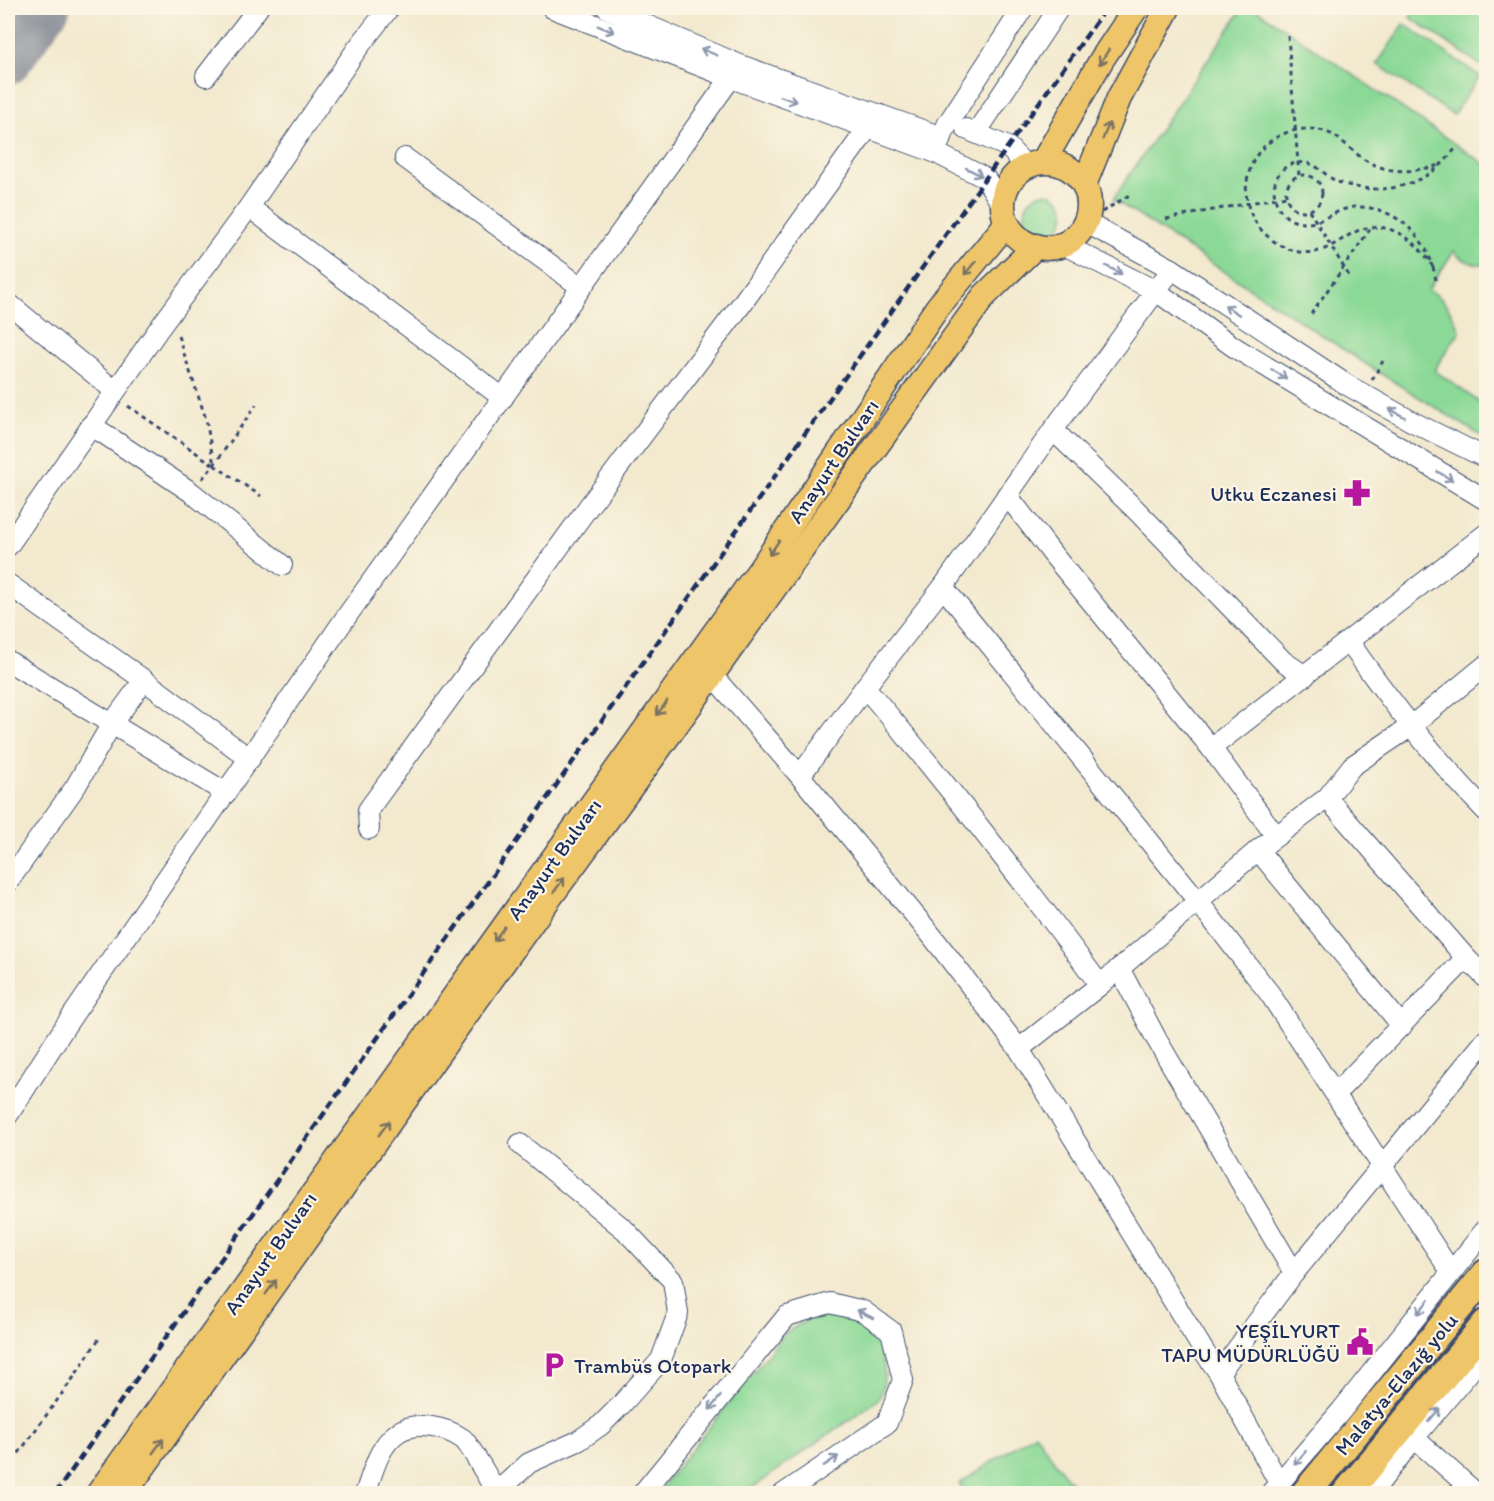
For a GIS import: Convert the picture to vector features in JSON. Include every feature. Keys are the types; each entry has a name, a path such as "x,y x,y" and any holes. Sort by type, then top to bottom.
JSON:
{"highway":[{"name":"Malatya-Elazığ yolu","path":"1285,1490 1486,1274"},
{"name":"Malatya-Elazığ yolu","path":"1346,1494 1486,1324"}],"main road":[{"path":"1035,164 1060,164 1068,168 1084,185 1088,196 1089,209 1085,222 1078,232 1062,244 1044,248 1020,239 1005,214 1008,185 1013,177 1035,164 1136,8"},
{"path":"1084,185 1119,98 1168,8"},
{"name":"Anayurt Bulvarı","path":"98,1494 761,568 937,308 1005,214"},
{"name":"Anayurt Bulvarı","path":"124,1494 540,911 984,296 1036,246"}],"street":[{"path":"206,76 258,8"},
{"path":"8,546 113,393 249,207 357,49 390,8"},
{"path":"552,8 873,122 941,137 976,133 1008,147 1035,164"},
{"path":"608,8 736,72"},
{"path":"941,137 1023,8"},
{"path":"976,133 1059,8"},
{"path":"8,1112 351,611 736,72"},
{"path":"369,829 368,810 589,506 741,305 873,122"},
{"path":"941,137 985,178 1005,214"},
{"path":"405,158 581,287"},
{"path":"249,207 503,398"},
{"path":"1085,222 1172,269 1363,394 1486,458"},
{"path":"1062,244 1156,291 1234,347 1486,500"},
{"path":"800,776 943,586 1053,430 1172,269"},
{"path":"8,303 113,393"},
{"path":"91,425 191,492 282,565"},
{"path":"1053,430 1134,509 1282,661 1305,676"},
{"path":"1007,495 1210,748 1276,836"},
{"path":"1210,748 1486,534"},
{"path":"8,584 144,680 250,759"},
{"path":"943,586 1197,900 1270,994 1451,1272"},
{"path":"1349,642 1410,727 1486,812"},
{"path":"8,661 226,793"},
{"path":"1019,1049 1100,985 1258,850 1327,798 1352,766 1410,727 1486,665"},
{"path":"712,675 800,776 933,936 1019,1049 1099,1183 1219,1373 1285,1490 1341,1411 1486,1228"},
{"path":"8,882 76,786 111,725 144,680"},
{"path":"865,687 940,776 1041,904 1100,985"},
{"path":"1327,798 1486,978"},
{"path":"1258,850 1402,1026"},
{"path":"1336,1093 1466,958"},
{"path":"1119,968 1157,1040 1294,1273"},
{"path":"1219,1373 1294,1273 1486,1040"},
{"path":"365,1494 382,1447 398,1432 408,1427 423,1426 440,1429 464,1440 497,1493 529,1463 578,1440 601,1425 621,1406 661,1360 678,1312 673,1281 626,1230 520,1144"},
{"path":"642,1494 787,1316 830,1303 863,1311 891,1331 903,1380 887,1423 783,1494"},
{"path":"1371,1494 1414,1438 1486,1353"},
{"path":"1414,1438 1477,1494"}],"path":[{"path":"1288,36 1299,176"},
{"path":"1433,267 1412,241 1390,229 1371,228 1353,231 1323,250 1310,252 1290,250 1280,246 1259,228 1247,203 1246,182 1255,157 1268,143 1281,134 1295,130 1317,130 1330,134 1359,157 1389,170 1414,171 1443,164"},
{"path":"1436,280 1426,247 1404,223 1374,208 1354,207 1336,211 1316,222 1302,223 1287,218 1276,205 1275,185 1286,168 1298,164 1321,168 1331,179 1341,183 1380,189 1404,186 1424,179 1443,164 1457,146"},
{"path":"1303,174 1312,176 1319,182 1322,190 1322,198 1317,206 1309,210 1299,210 1290,205 1286,196 1287,185 1294,177 1299,176 1303,174"},
{"path":"1085,222 1131,194"},
{"path":"1166,219 1286,196"},
{"path":"1309,210 1351,279"},
{"path":"1311,314 1371,228"},
{"path":"172,311 177,333 206,419 214,465"},
{"path":"1363,394 1383,361"},
{"path":"113,393 261,496"},
{"path":"191,492 214,465 256,405"},
{"path":"8,1468 100,1337"}],"green space":[{"path":"1243,8 1254,8 1486,165 1486,264 1468,262 1454,251 1428,290 1443,302 1460,331 1434,370 1486,407 1486,439 1375,370 1113,199"},
{"path":"1417,8 1481,8 1486,12 1485,68 1410,17"},
{"path":"1404,24 1480,76 1453,115 1377,64"},
{"path":"1045,193 1059,199 1065,213 1059,227 1045,233 1031,227 1025,213 1031,199"},
{"path":"822,1316 852,1323 865,1331 874,1341 881,1354 884,1368 884,1383 879,1399 745,1493 656,1494 785,1333 806,1320"},
{"path":"1035,1433 1080,1493 966,1493 959,1484"}],"taxiway":[{"path":"8,63 48,8"}],"railway":[{"path":"55,1494 1106,8"}],"place":[{"name":"Utku Eczanesi","path":"1357,493"},
{"name":"YEŞİLYURT TAPU MÜDÜRLÜĞÜ","path":"1360,1342"},
{"name":"Trambüs Otopark","path":"554,1365"}]}
